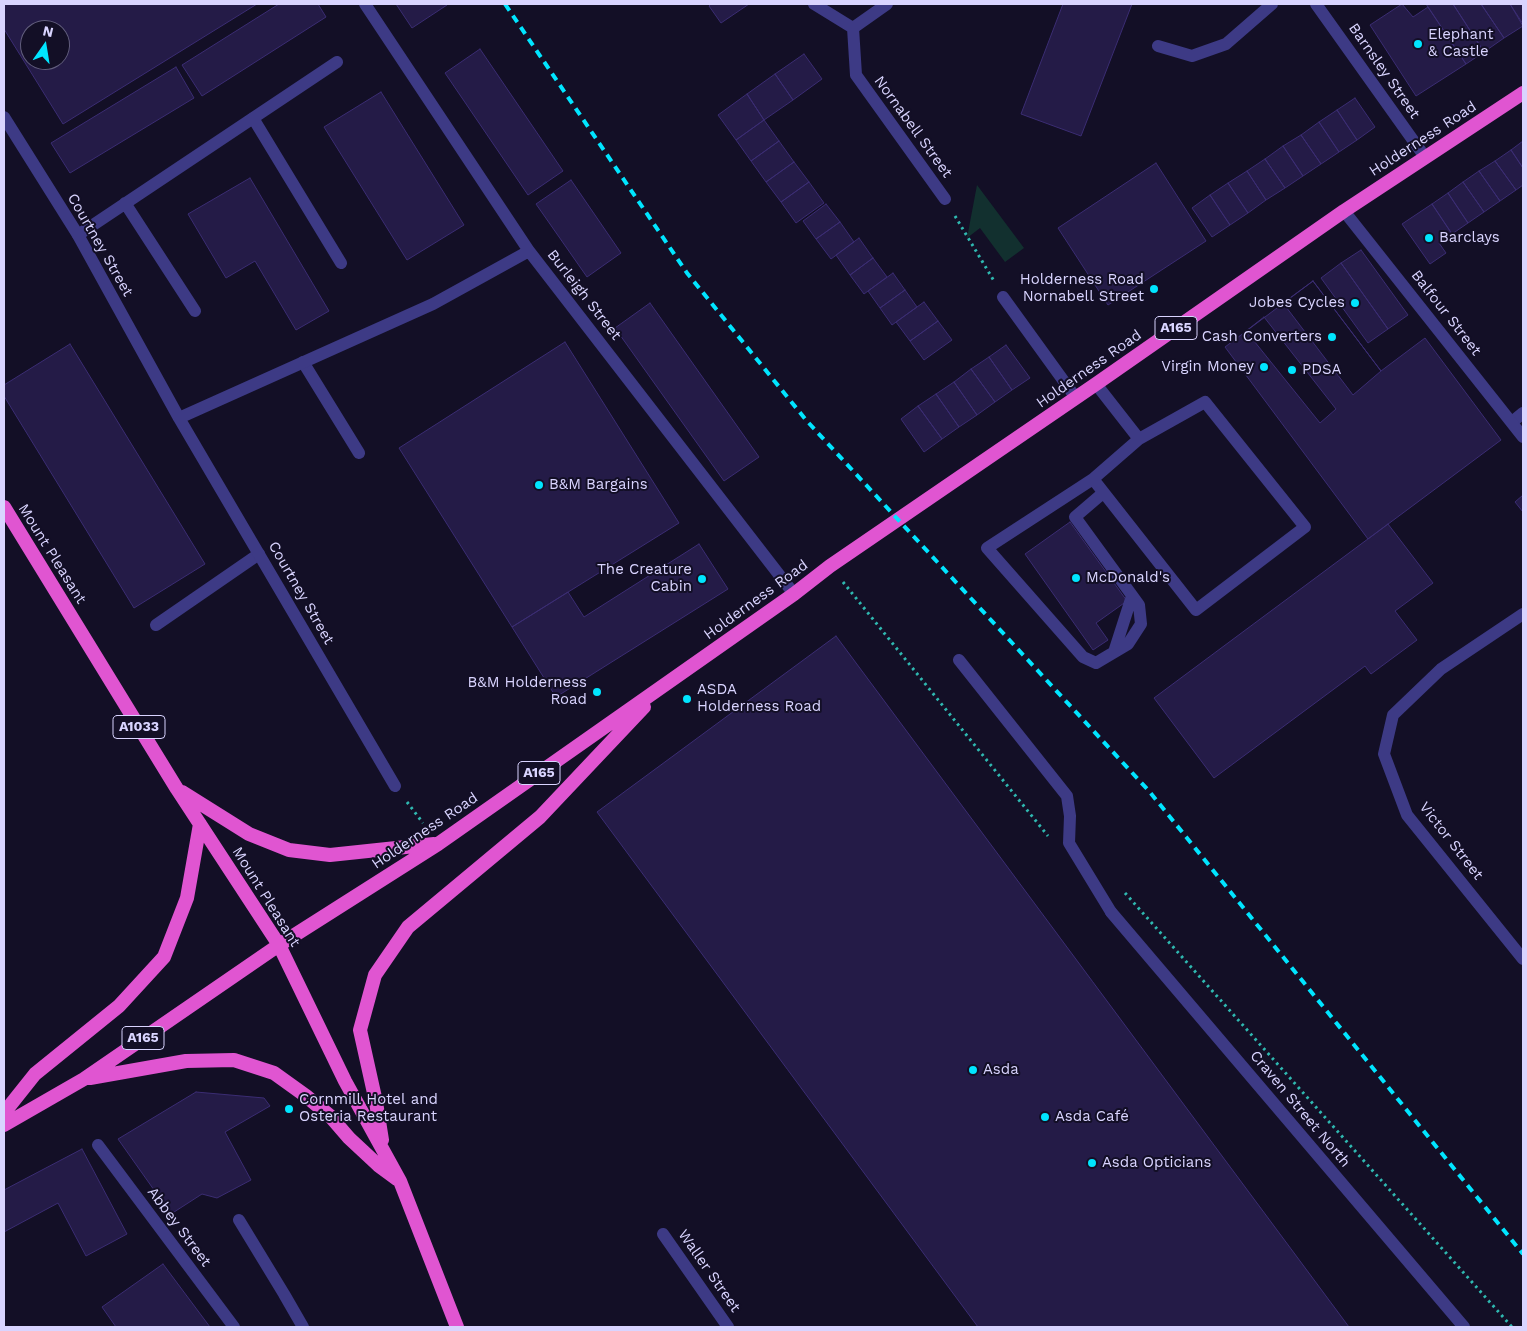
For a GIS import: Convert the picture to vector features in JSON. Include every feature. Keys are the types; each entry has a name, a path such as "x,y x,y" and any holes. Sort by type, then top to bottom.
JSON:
{"highway":[{"name":"Holderness Road","path":"4,1125 84,1078 278,944 438,844 794,594 830,566 1076,398 1344,211 1523,93"},
{"name":"Mount Pleasant","path":"4,507 177,789 278,944 345,1081 400,1181 457,1327"},
{"path":"384,1151 376,1102 360,1030 375,975 408,927 540,817 663,686"},
{"path":"177,789 249,834 289,850 330,855 438,844"},
{"path":"4,1113 35,1074 119,1006 164,957 186,898 200,824"},
{"path":"84,1078 186,1061 234,1060 274,1073 330,1116 349,1138 378,1165 400,1181"}],"street":[{"name":"Burleigh Street","path":"365,4 528,251 794,594"},
{"path":"814,4 853,28 887,4"},
{"path":"1158,46 1192,56 1226,44 1272,4"},
{"name":"Barnsley Street","path":"1316,4 1425,157"},
{"name":"Nornabell Street","path":"853,28 856,75 945,199"},
{"path":"78,235 337,62"},
{"name":"Courtney Street","path":"4,117 78,235 179,418 395,786"},
{"path":"253,118 341,263"},
{"path":"126,203 195,311"},
{"name":"Balfour Street","path":"1344,211 1523,437"},
{"path":"179,418 433,304 528,251"},
{"path":"1004,297 1076,398"},
{"path":"303,362 359,454"},
{"path":"1096,384 1139,439"},
{"path":"1093,479 1196,610 1305,526 1205,402 1139,439 1093,479 986,548 1083,656 1096,663 1114,652 1132,596 1075,517 1103,493"},
{"path":"1512,422 1523,414"},
{"path":"156,625 259,554"},
{"name":"Victor Street","path":"1523,614 1441,669 1393,716 1384,754 1407,815 1523,959"},
{"name":"Craven Street North","path":"959,660 1066,796 1070,816 1069,843 1112,912 1464,1327"},
{"name":"Abbey Street","path":"98,1145 234,1327"},
{"path":"239,1220 302,1327"},
{"name":"Waller Street","path":"663,1234 728,1327"}],"path":[{"path":"945,199 1004,297"},
{"path":"395,786 438,844"}],"green space":[{"path":"977,185 1024,248 1005,262 980,228 967,238"}],"building":[{"path":"4,4 257,4 63,124 29,70 70,70 70,20 20,20 20,55 4,29"},
{"path":"279,4 318,4 326,17 202,96 182,65"},
{"path":"396,4 446,4 447,5 412,28"},
{"path":"711,4 749,4 721,23 709,6"},
{"path":"1063,4 1132,4 1081,136 1021,114"},
{"name":"Elephant & Castle","path":"1402,4 1413,17 1428,7 1466,64 1416,96 1370,25"},
{"path":"1426,4 1453,4 1484,52 1466,64"},
{"path":"1453,4 1481,4 1504,38 1484,52"},
{"path":"1481,4 1510,4 1523,26 1504,38"},
{"path":"1510,4 1523,4 1523,24"},
{"path":"480,49 563,171 528,195 445,73"},
{"path":"804,54 822,79 793,100 775,74"},
{"path":"176,67 194,98 70,173 51,143"},
{"path":"775,74 793,100 764,120 747,94"},
{"path":"381,92 464,225 407,260 324,127"},
{"path":"747,94 764,120 736,140 718,115"},
{"path":"1355,98 1375,127 1357,140 1337,110"},
{"path":"1337,110 1357,140 1339,152 1319,122"},
{"path":"764,120 779,141 751,161 736,140"},
{"path":"1319,122 1339,152 1321,164 1301,135"},
{"path":"1301,135 1321,164 1303,176 1283,146"},
{"path":"779,141 794,162 766,182 751,161"},
{"path":"1523,141 1523,168 1511,150"},
{"path":"1283,146 1303,176 1285,188 1265,159"},
{"path":"1511,150 1523,168 1523,185 1516,190 1495,161"},
{"path":"1265,159 1285,188 1266,200 1247,171"},
{"path":"1495,161 1516,190 1500,201 1479,171"},
{"path":"794,162 809,182 781,202 766,182"},
{"path":"1156,163 1206,241 1108,305 1058,228"},
{"path":"1247,171 1266,200 1248,213 1228,183"},
{"path":"1479,171 1500,201 1484,212 1463,182"},
{"path":"250,178 329,311 296,330 255,261 226,278 188,214"},
{"path":"571,180 621,253 587,277 536,204"},
{"path":"809,182 824,203 796,223 781,202"},
{"path":"1463,182 1484,212 1468,223 1448,193"},
{"path":"1228,183 1248,213 1230,225 1210,195"},
{"path":"1448,193 1468,223 1452,234 1432,204"},
{"path":"1210,195 1230,225 1212,237 1192,208"},
{"path":"826,204 840,222 816,239 803,221"},
{"name":"Barclays","path":"1432,204 1452,234 1439,243 1446,253 1430,264 1402,224"},
{"path":"840,222 854,242 831,259 816,239"},
{"path":"859,238 873,258 850,275 836,255"},
{"path":"1361,250 1408,315 1388,329 1341,263"},
{"path":"873,258 887,277 864,294 850,275"},
{"name":"Jobes Cycles","path":"1341,263 1388,329 1368,343 1321,278"},
{"path":"893,273 905,290 880,308 868,291"},
{"path":"1313,281 1381,371 1425,338 1501,440 1368,539 1225,347"},
{"name":"Cash Converters","path":"1313,281 1381,371 1353,395 1283,303"},
{"path":"905,290 917,307 892,325 880,308"},
{"path":"924,302 938,321 910,341 896,322"},
{"path":"650,303 759,457 724,481 615,328"},
{"name":"PDSA","path":"1264,317 1336,409 1320,423 1246,331"},
{"path":"938,321 952,340 924,360 910,341"},
{"name":"B&M Bargains","path":"565,342 679,523 512,627 399,448"},
{"path":"70,344 205,564 134,608 4,396 4,385"},
{"path":"1006,345 1030,378 1012,390 989,357"},
{"path":"989,357 1012,390 995,402 971,369"},
{"path":"971,369 995,402 977,415 954,382"},
{"path":"954,382 977,415 959,427 936,394"},
{"path":"936,394 959,427 942,439 918,406"},
{"path":"918,406 942,439 924,452 901,419"},
{"path":"1523,495 1523,512 1515,502"},
{"name":"McDonald's","path":"1070,522 1127,601 1096,623 1108,640 1093,650 1025,554"},
{"path":"1388,524 1433,583 1395,611 1417,640 1371,674 1365,666 1214,778 1154,698"},
{"path":"699,544 728,589 556,697 512,627 568,592 584,617"},
{"name":"Asda","path":"836,636 1349,1327 978,1327 597,812"},
{"path":"196,1092 264,1098 270,1106 225,1132 251,1180 217,1198 202,1194 171,1214 118,1139"},
{"path":"82,1149 127,1234 86,1256 58,1203 4,1232 4,1190"},
{"path":"163,1264 210,1327 116,1327 102,1307"}],"railway":[{"path":"505,4 687,273 806,420 1149,791 1523,1254"}],"place":[{"name":"Elephant & Castle","path":"1418,44"},
{"name":"Barclays","path":"1429,238"},
{"name":"Holderness Road Nornabell Street","path":"1154,289"},
{"name":"Jobes Cycles","path":"1355,303"},
{"name":"Cash Converters","path":"1332,337"},
{"name":"Virgin Money","path":"1264,367"},
{"name":"PDSA","path":"1292,370"},
{"name":"B&M Bargains","path":"539,485"},
{"name":"McDonald's","path":"1076,578"},
{"name":"The Creature Cabin","path":"702,579"},
{"name":"B&M Holderness Road","path":"597,692"},
{"name":"ASDA Holderness Road","path":"687,699"},
{"name":"Asda","path":"973,1070"},
{"name":"Cornmill Hotel and Osteria Restaurant","path":"289,1109"},
{"name":"Asda Café","path":"1045,1117"},
{"name":"Asda Opticians","path":"1092,1163"}]}
